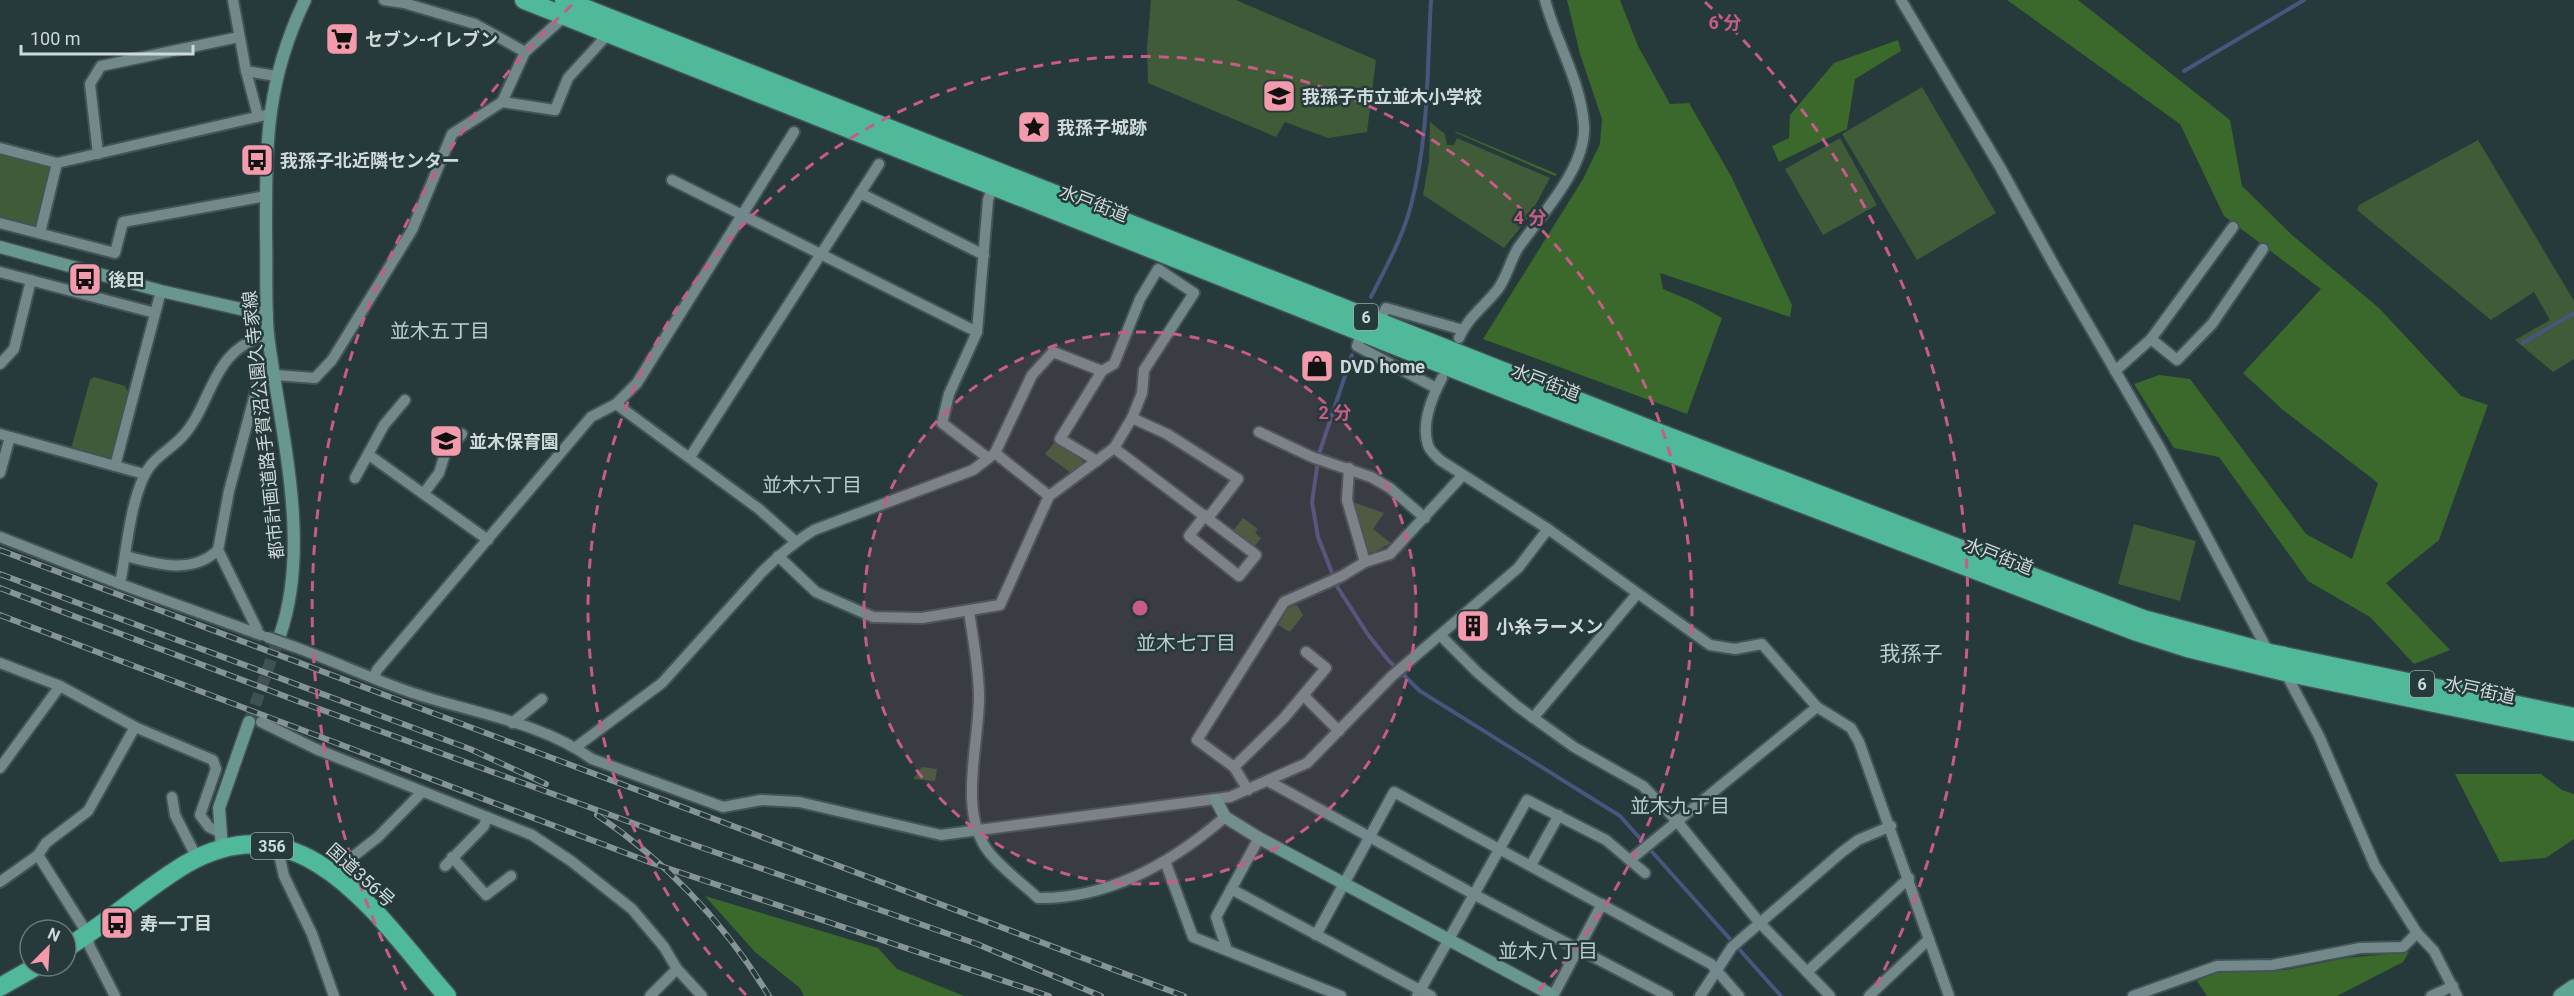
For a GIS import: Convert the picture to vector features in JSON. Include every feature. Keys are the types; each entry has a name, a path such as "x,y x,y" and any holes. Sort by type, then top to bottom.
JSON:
{"highway":[{"name":"水戸街道","path":"524,0 565,8 996,178 1162,261 1362,332 2137,632 2187,648 2285,672 2574,732"},
{"name":"水戸街道","path":"565,8 609,33 1379,322 2143,619 2270,653 2574,717"},
{"path":"2427,700 2483,722 2574,742"},
{"name":"国道356号","path":"78,941 221,840 278,846 298,851 332,873 362,900 447,996"},
{"path":"0,987 18,977"}],"main road":[{"path":"2561,996 2574,987"}],"street":[{"path":"0,148 57,163 264,115 246,71 233,0"},
{"name":"都市計画道路手賀沼公園久寺家線","path":"280,636 291,599 296,550 268,335 264,115 276,75 305,0"},
{"path":"384,0 404,3 475,24 525,52"},
{"path":"1379,322 1386,308 1461,334 1500,286 1517,250 1567,181 1584,137 1580,100 1574,76 1545,0"},
{"path":"1901,0 2000,167 2198,518 2270,653 2285,672 2319,736 2375,866 2417,933 2434,951 2455,991 2431,996"},
{"path":"275,375 315,378 332,360 412,230 452,134 502,102 525,52 565,8"},
{"path":"502,102 555,110 568,78 609,33"},
{"path":"98,154 90,84 101,66 239,37"},
{"path":"246,71 276,75"},
{"path":"374,677 377,670 591,417 616,404 637,383 794,132"},
{"path":"40,233 57,163"},
{"path":"690,457 879,164"},
{"path":"996,178 988,200 978,332 950,394 942,423 1049,496"},
{"path":"672,180 743,213 978,332"},
{"path":"860,193 984,255"},
{"path":"0,223 115,253 123,222 266,196"},
{"path":"2115,371 2151,339 2233,227"},
{"path":"0,247 160,291 267,315"},
{"path":"2151,339 2177,360 2212,324 2263,249"},
{"path":"778,556 816,592 873,617 922,618 1000,605 1049,496 1097,461 1114,448 1132,418 1142,393 1144,370 1194,293 1162,261 1140,299 1114,364 1102,371 1060,439 1097,461"},
{"path":"0,272 155,313"},
{"path":"0,364 14,349 31,280"},
{"path":"115,466 160,291"},
{"path":"1362,332 1357,346 1439,383 1428,414 1428,446 1440,460 1548,529 1710,645 1735,649 1762,644 1817,707 1851,728 1859,742 1891,826 1948,996"},
{"path":"120,584 144,474 153,462 182,437 190,426 211,384 226,361 250,339 268,335"},
{"path":"576,747 662,683 778,556 795,541 814,530 973,470 992,455 1032,375 1053,352 1102,371"},
{"path":"126,556 163,565 190,565 209,559 218,550 229,491 258,383 272,360"},
{"path":"355,478 384,425 405,400"},
{"path":"616,404 759,509 795,541"},
{"path":"1114,448 1206,517 1256,555 1239,576 1189,536 1206,517 1238,478 1167,434 1132,418"},
{"path":"1259,432 1312,457 1349,468 1390,488 1425,518"},
{"path":"424,493 439,473 445,454 462,434"},
{"path":"0,473 5,436 144,474"},
{"path":"369,455 488,540"},
{"path":"1349,468 1347,500 1365,562"},
{"path":"1248,790 1234,767 1197,740 1284,602 1342,576 1365,562 1390,554 1462,476"},
{"path":"0,537 414,693 512,723 576,747 592,759 723,807 761,800 799,802 940,835 1216,800 1248,790 1307,763 1396,672 1518,568 1548,529"},
{"path":"218,550 257,629 256,633"},
{"path":"1533,718 1637,594"},
{"path":"969,611 977,664 979,698 972,770 977,830 987,850 1038,898 1055,898 1089,892 1137,877 1165,861 1225,817"},
{"path":"1441,636 1478,673 1533,718 1574,747 1643,786 1676,820 1759,922 1830,996"},
{"path":"1234,767 1304,696 1326,668 1306,652"},
{"path":"0,663 60,686 135,727 213,760 216,769 200,815 221,840"},
{"path":"0,768 60,686"},
{"path":"1304,696 1339,731"},
{"path":"512,723 542,699"},
{"path":"1630,860 1676,820 1817,707"},
{"path":"221,840 219,808 255,722 316,749 532,835 549,845 632,909 664,947 677,969 702,996"},
{"path":"0,882 38,855 46,843 88,811 135,727"},
{"path":"1268,781 1475,895 1668,996"},
{"path":"332,873 378,837 422,792"},
{"path":"1316,935 1394,792 1602,904 1716,970 1739,996"},
{"path":"172,797 175,815 197,858"},
{"path":"1216,800 1225,817 1259,838 1553,996 1602,904"},
{"path":"1418,993 1527,800 1606,840 1645,873"},
{"path":"1531,866 1559,815"},
{"path":"487,817 484,826 448,861 486,895 511,876"},
{"path":"1700,996 1740,938 1858,840 1891,826"},
{"path":"1227,950 1216,917 1259,838"},
{"path":"278,846 284,876 312,934 334,996"},
{"path":"38,855 84,928 85,937 115,996"},
{"path":"1165,861 1193,937 1341,996"},
{"path":"1808,972 1909,878"},
{"path":"1231,889 1418,993 1431,996"},
{"path":"2133,996 2217,966 2272,965 2360,948 2403,947 2417,933"},
{"path":"1869,996 1929,939"},
{"path":"650,996 677,969"}],"green space":[{"path":"1151,0 1236,0 1376,60 1367,132 1328,138 1285,122 1276,137 1148,83 1147,48"},
{"path":"1567,0 1620,0 1638,46 1670,104 1689,103 1731,176 1792,305 1790,317 1660,273 1663,289 1694,302 1722,318 1687,414 1483,339 1583,179 1600,144 1602,119 1580,54"},
{"path":"2007,0 2078,0 2230,120 2242,186 2292,235 2379,308 2461,396 2488,405 2439,540 2386,583 2450,650 2414,664 2370,617 2308,581 2219,457 2174,448 2134,384 2159,375 2190,379 2306,534 2352,559 2378,483 2283,410 2243,373 2321,289 2224,216 2180,124"},
{"path":"1898,40 1901,51 1855,79 1847,129 1779,162 1772,146 1789,138 1790,115 1834,63"},
{"path":"1922,87 1996,213 1917,260 1842,134"},
{"path":"1430,122 1445,134 1447,145 1454,145 1457,138 1550,178 1529,217 1504,248 1423,195 1429,161"},
{"path":"1454,132 1457,132 1557,174 1555,176"},
{"path":"1840,138 1877,205 1823,235 1785,169"},
{"path":"2478,140 2574,301 2574,359 2553,372 2515,340 2550,320 2534,292 2491,320 2357,210 2359,205"},
{"path":"0,154 48,167 51,173 35,229 0,219"},
{"path":"94,377 125,386 129,393 112,456 105,459 74,450 72,445 90,380"},
{"path":"1055,442 1083,458 1082,465 1071,473 1045,454"},
{"path":"1353,502 1384,513 1373,529 1391,543 1372,553 1366,550"},
{"path":"1243,518 1258,529 1255,533 1261,538 1254,547 1233,531"},
{"path":"2134,524 2196,541 2180,601 2118,584"},
{"path":"1297,605 1303,615 1290,632 1278,625 1288,608"},
{"path":"922,767 937,769 935,781 913,779"},
{"path":"2455,774 2541,774 2562,790 2574,794 2574,839 2546,858 2500,862"},
{"path":"705,896 878,948 897,969 964,996 804,996 800,988 755,952"},
{"path":"2409,952 2403,962 2337,996 2207,996 2197,981 2220,971 2286,970 2346,958"}],"waterway":[{"path":"1371,297 1394,252 1411,205 1417,180 1424,129 1431,0"},
{"path":"2184,71 2304,0"},
{"path":"2523,343 2574,313"},
{"path":"1352,355 1319,454 1312,502 1318,537 1338,588 1369,636 1389,661 1420,691 1620,816 1781,996"}],"tunnel":[{"path":"249,722 280,635"}],"railway":[{"path":"0,550 1184,996"},
{"path":"0,574 470,749 546,784"},
{"path":"0,588 292,699 663,834 977,944 1101,996"},
{"path":"0,615 652,863 1049,996"},
{"path":"597,815 647,853 693,896 714,919 752,969 769,996"}],"place":[{"name":"セブン-イレブン","path":"342,39"},
{"name":"我孫子市立並木小学校","path":"1279,96"},
{"name":"我孫子城跡","path":"1034,127"},
{"name":"我孫子北近隣センター","path":"257,160"},
{"name":"後田","path":"85,279"},
{"name":"DVD home","path":"1317,366"},
{"name":"並木保育園","path":"446,441"},
{"name":"小糸ラーメン","path":"1473,626"},
{"name":"寿一丁目","path":"117,923"}],"district":[{"name":"並木五丁目","path":"440,331"},
{"name":"並木六丁目","path":"812,485"},
{"name":"並木七丁目","path":"1186,643"},
{"name":"我孫子","path":"1911,654"},
{"name":"並木九丁目","path":"1680,806"},
{"name":"並木八丁目","path":"1548,951"}]}
